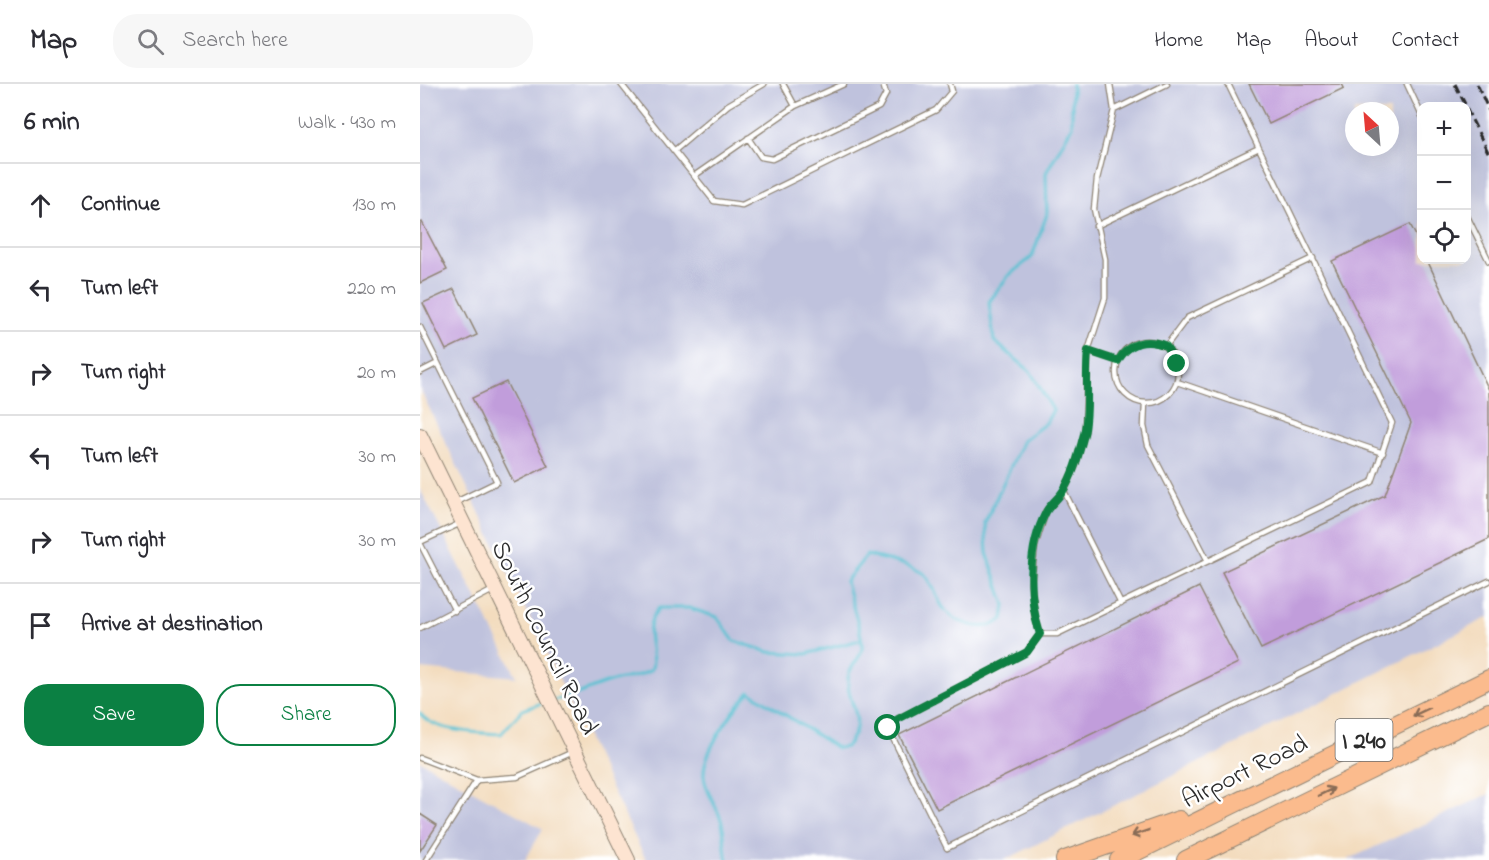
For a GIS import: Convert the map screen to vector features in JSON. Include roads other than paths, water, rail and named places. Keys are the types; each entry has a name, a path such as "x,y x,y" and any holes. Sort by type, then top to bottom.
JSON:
{"highway":[{"name":"Airport Road","path":"1119,860 1489,679"},
{"name":"I 240","path":"1186,860 1489,712"},
{"path":"1065,860 1255,794"},
{"path":"1207,860 1274,818"}],"main road":[{"name":"South Council Road","path":"420,435 628,860"}],"lane":[{"path":"621,84 714,201 742,205 936,110 952,91 950,84"},
{"path":"674,151 728,105 764,84"},
{"path":"783,84 795,106"},
{"path":"823,84 826,92"},
{"path":"694,176 795,106 844,84"},
{"path":"748,138 761,157 772,159 879,107 886,94 883,84"},
{"path":"1040,634 1031,584 1035,546 1046,511 1064,491 1075,467 1085,431 1088,351 1105,298 1105,259 1094,209 1097,179 1114,110 1110,84"},
{"path":"1114,110 1167,84"},
{"path":"1040,634 1057,634 1372,482 1383,453 1392,423 1228,84"},
{"path":"1407,84 1417,105"},
{"path":"1096,226 1259,148"},
{"path":"1471,223 1489,261"},
{"path":"1166,346 1187,318 1313,258"},
{"path":"420,327 497,482 454,503"},
{"path":"1150,341 1166,346 1177,364 1177,382 1161,400 1145,403 1137,401 1124,392 1117,377 1118,361 1123,353 1140,342 1150,341"},
{"path":"1088,351 1118,361"},
{"path":"420,372 438,363"},
{"path":"1177,382 1383,453"},
{"path":"1145,403 1144,426 1148,445 1208,561"},
{"path":"1064,491 1121,604"},
{"path":"455,611 420,542 463,522"},
{"path":"1040,634 1027,652 898,719 888,728 947,848 1489,581"},
{"path":"420,628 496,589"},
{"path":"420,758 477,780 517,777 575,751"},
{"path":"426,860 477,780"}],"waterway":[{"path":"727,860 722,823 707,788 704,776 705,766 720,731 750,692 837,748 846,747 853,737 857,721 849,691 848,677 861,653 862,642 846,581 867,555 903,564 924,574 942,606 954,618 962,622 988,626 1003,619 1005,605 987,553 985,523 1023,440 1046,423 1053,410 1030,371 994,341 989,302 1008,276 1032,257 1047,214 1046,173 1072,126 1072,84"},
{"path":"554,700 615,680 641,675 651,670 653,657 650,626 659,608 689,608 717,617 734,641 769,652 806,654 860,640"},
{"path":"420,713 426,719 445,728 501,734 522,710 545,702"}],"railway":[{"path":"1455,84 1464,102"},
{"path":"1477,84 1489,111"},
{"path":"1471,118 1489,154"}]}
